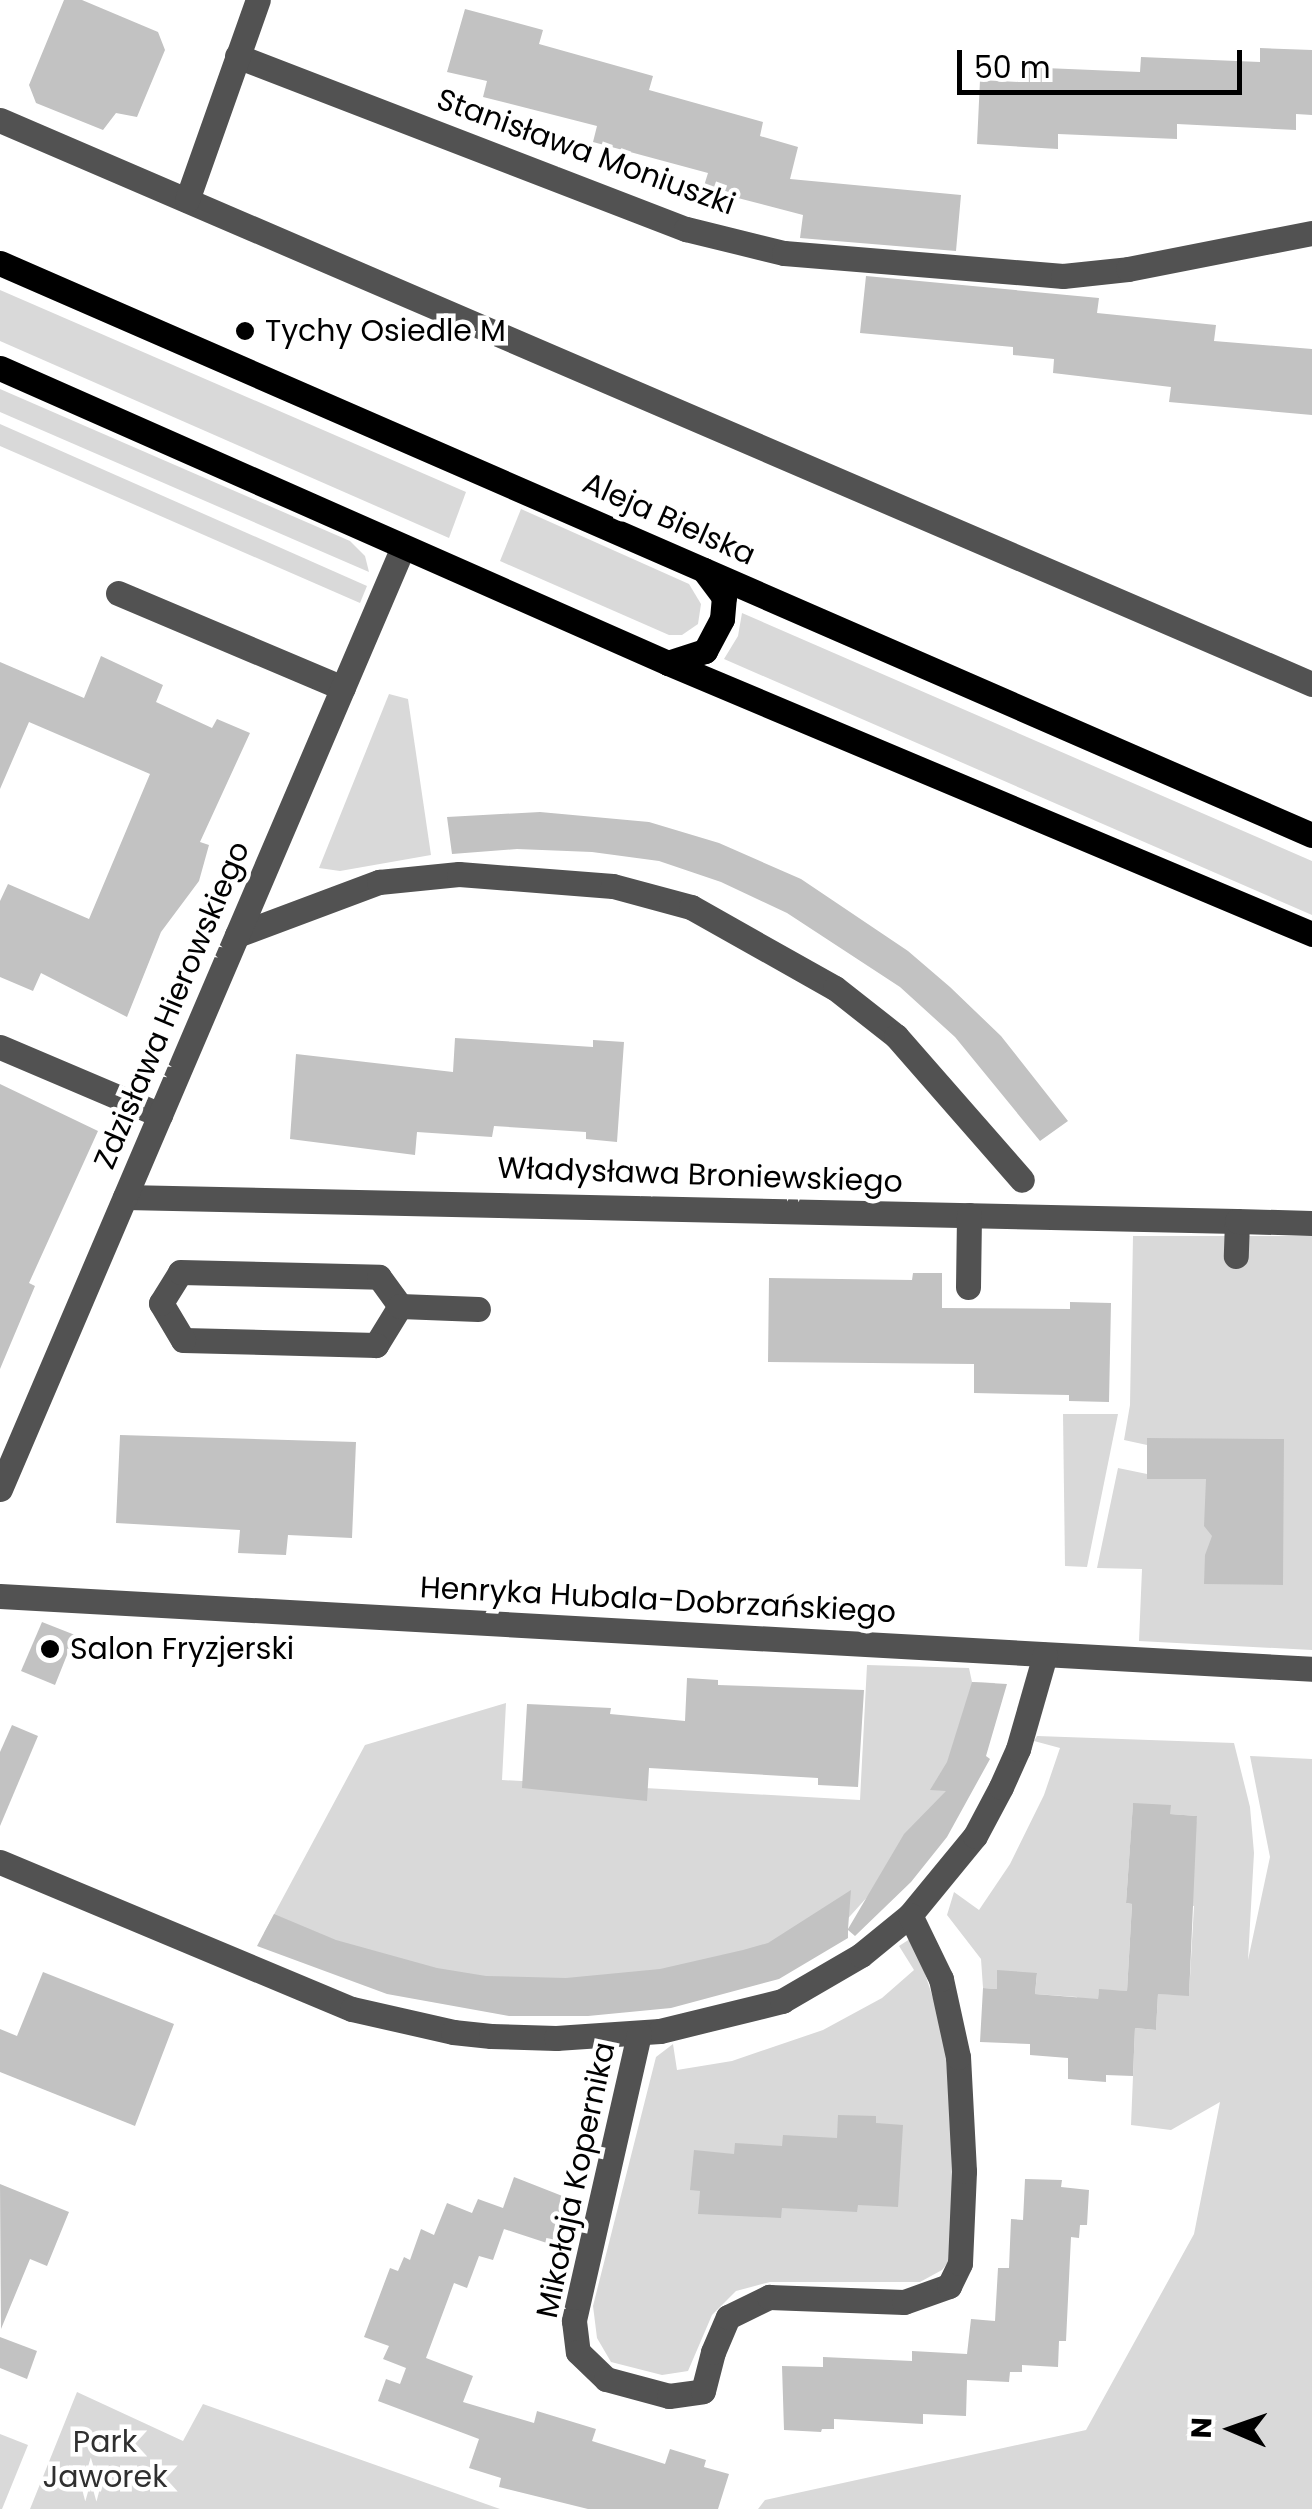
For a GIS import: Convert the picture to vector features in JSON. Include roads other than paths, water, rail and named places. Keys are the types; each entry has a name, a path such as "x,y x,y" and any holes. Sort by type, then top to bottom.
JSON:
{"main road":[{"name":"Aleja Bielska","path":"0,263 1312,835"},
{"path":"0,368 668,663 1312,934"},
{"path":"668,663 705,650 722,620 724,597 704,570"}],"street":[{"path":"187,200 258,0"},
{"name":"Stanisława Moniuszki","path":"237,56 686,229 784,253 1063,276 1128,268 1312,233"},
{"path":"0,120 1312,684"},
{"name":"Zdzisława Hierowskiego","path":"0,1489 403,548"},
{"path":"118,592 343,688"},
{"path":"237,935 379,882 458,874 613,886 692,907 835,988 896,1036 1022,1180"},
{"path":"0,1047 160,1115"},
{"name":"Władysława Broniewskiego","path":"125,1197 1237,1221"},
{"path":"968,1286 969,1215"},
{"path":"1236,1256 1237,1221 1312,1223"},
{"path":"180,1272 379,1278 400,1306 376,1344 183,1340 161,1303 180,1272"},
{"path":"400,1306 478,1308"},
{"name":"Henryka Hubala-Dobrzańskiego","path":"0,1596 1312,1669"},
{"name":"Mikołaja Kopernika","path":"0,1862 352,2009 453,2032 556,2038 640,2034 720,2019 782,2000 861,1955 910,1915 976,1836 1018,1749 1044,1655"},
{"name":"Mikołaja Kopernika","path":"640,2034 574,2321 578,2352 606,2379 669,2396 703,2391 712,2352 728,2317 769,2298 904,2302 949,2286 960,2262 964,2171 958,2057 941,1979 910,1915"}],"place":[{"name":"Tychy Osiedle M","path":"245,331"},
{"name":"Salon Fryzjerski","path":"50,1649"}],"park label":[{"name":"Park Jaworek","path":"105,2459"}]}
